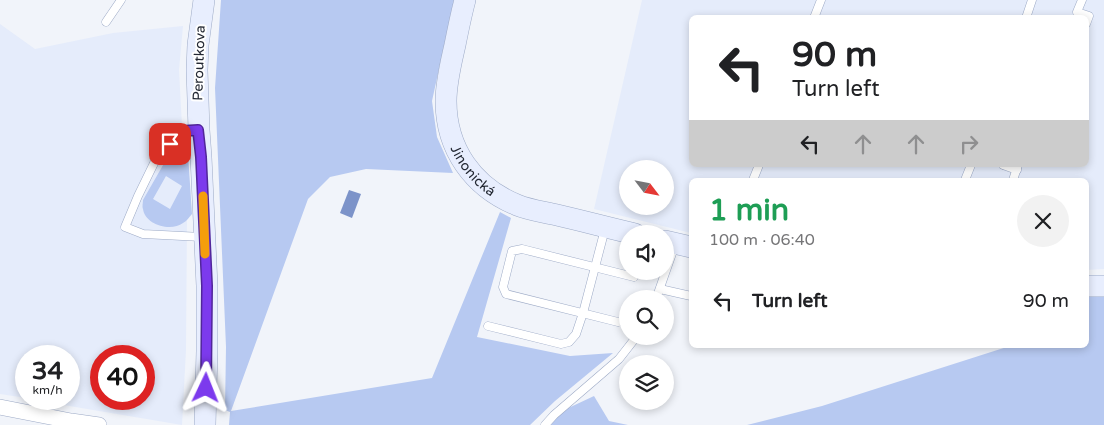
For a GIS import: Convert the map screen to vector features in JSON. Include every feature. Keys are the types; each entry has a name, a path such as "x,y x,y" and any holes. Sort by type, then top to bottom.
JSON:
{"street":[{"name":"Peroutkova","path":"204,0 198,46 197,79 207,286 204,425"},
{"name":"Jinonická","path":"466,0 448,76 446,102 450,134 465,165 486,188 500,198 519,206 619,230"},
{"path":"1089,286 1104,286"},
{"path":"0,407 71,423 99,425"}],"lane":[{"path":"106,22 121,0"},
{"path":"815,15 821,0"},
{"path":"1027,15 1032,0"},
{"path":"1082,0 1078,12 1086,15"},
{"path":"198,130 182,131 157,157 124,227 143,234 204,237"},
{"path":"488,326 561,344 570,342 576,334 583,313 606,227"},
{"path":"677,244 660,289 689,296"},
{"path":"618,322 506,294 503,287 512,251 522,249 619,273"},
{"path":"545,425 619,359 630,345"}],"shaded area":[{"path":"221,0 454,0 432,101 437,137 453,173 366,169 330,177 308,199 231,411 432,378 500,212 511,218 477,337 570,356 613,353 555,401 530,425 229,425 230,412 225,410 226,347 215,88"},
{"path":"642,0 1104,0 1104,269 1089,270 1089,178 689,178 689,233 674,229 674,225 659,225 594,209"},
{"path":"0,24 35,49 113,33 183,26 179,70 187,220 186,350 182,425 93,410 155,410 155,345 90,345 90,409 80,408 80,345 15,345 15,396 0,394"},
{"path":"176,148 183,149 188,154 192,214 178,226 166,227 153,223 148,219 145,215 143,200 170,153","holes":["166,176 182,186 170,209 153,199"]},
{"path":"349,190 361,194 352,218 340,213"},
{"path":"1089,296 1104,297 1104,425 747,425 822,406 1004,348 1089,348"},
{"path":"594,396 609,421 628,425 551,425 562,411"}],"slow traffic":[{"path":"203,196 205,254"}],"route":[{"path":"170,144 182,131 198,130 207,286 206,388"}]}
